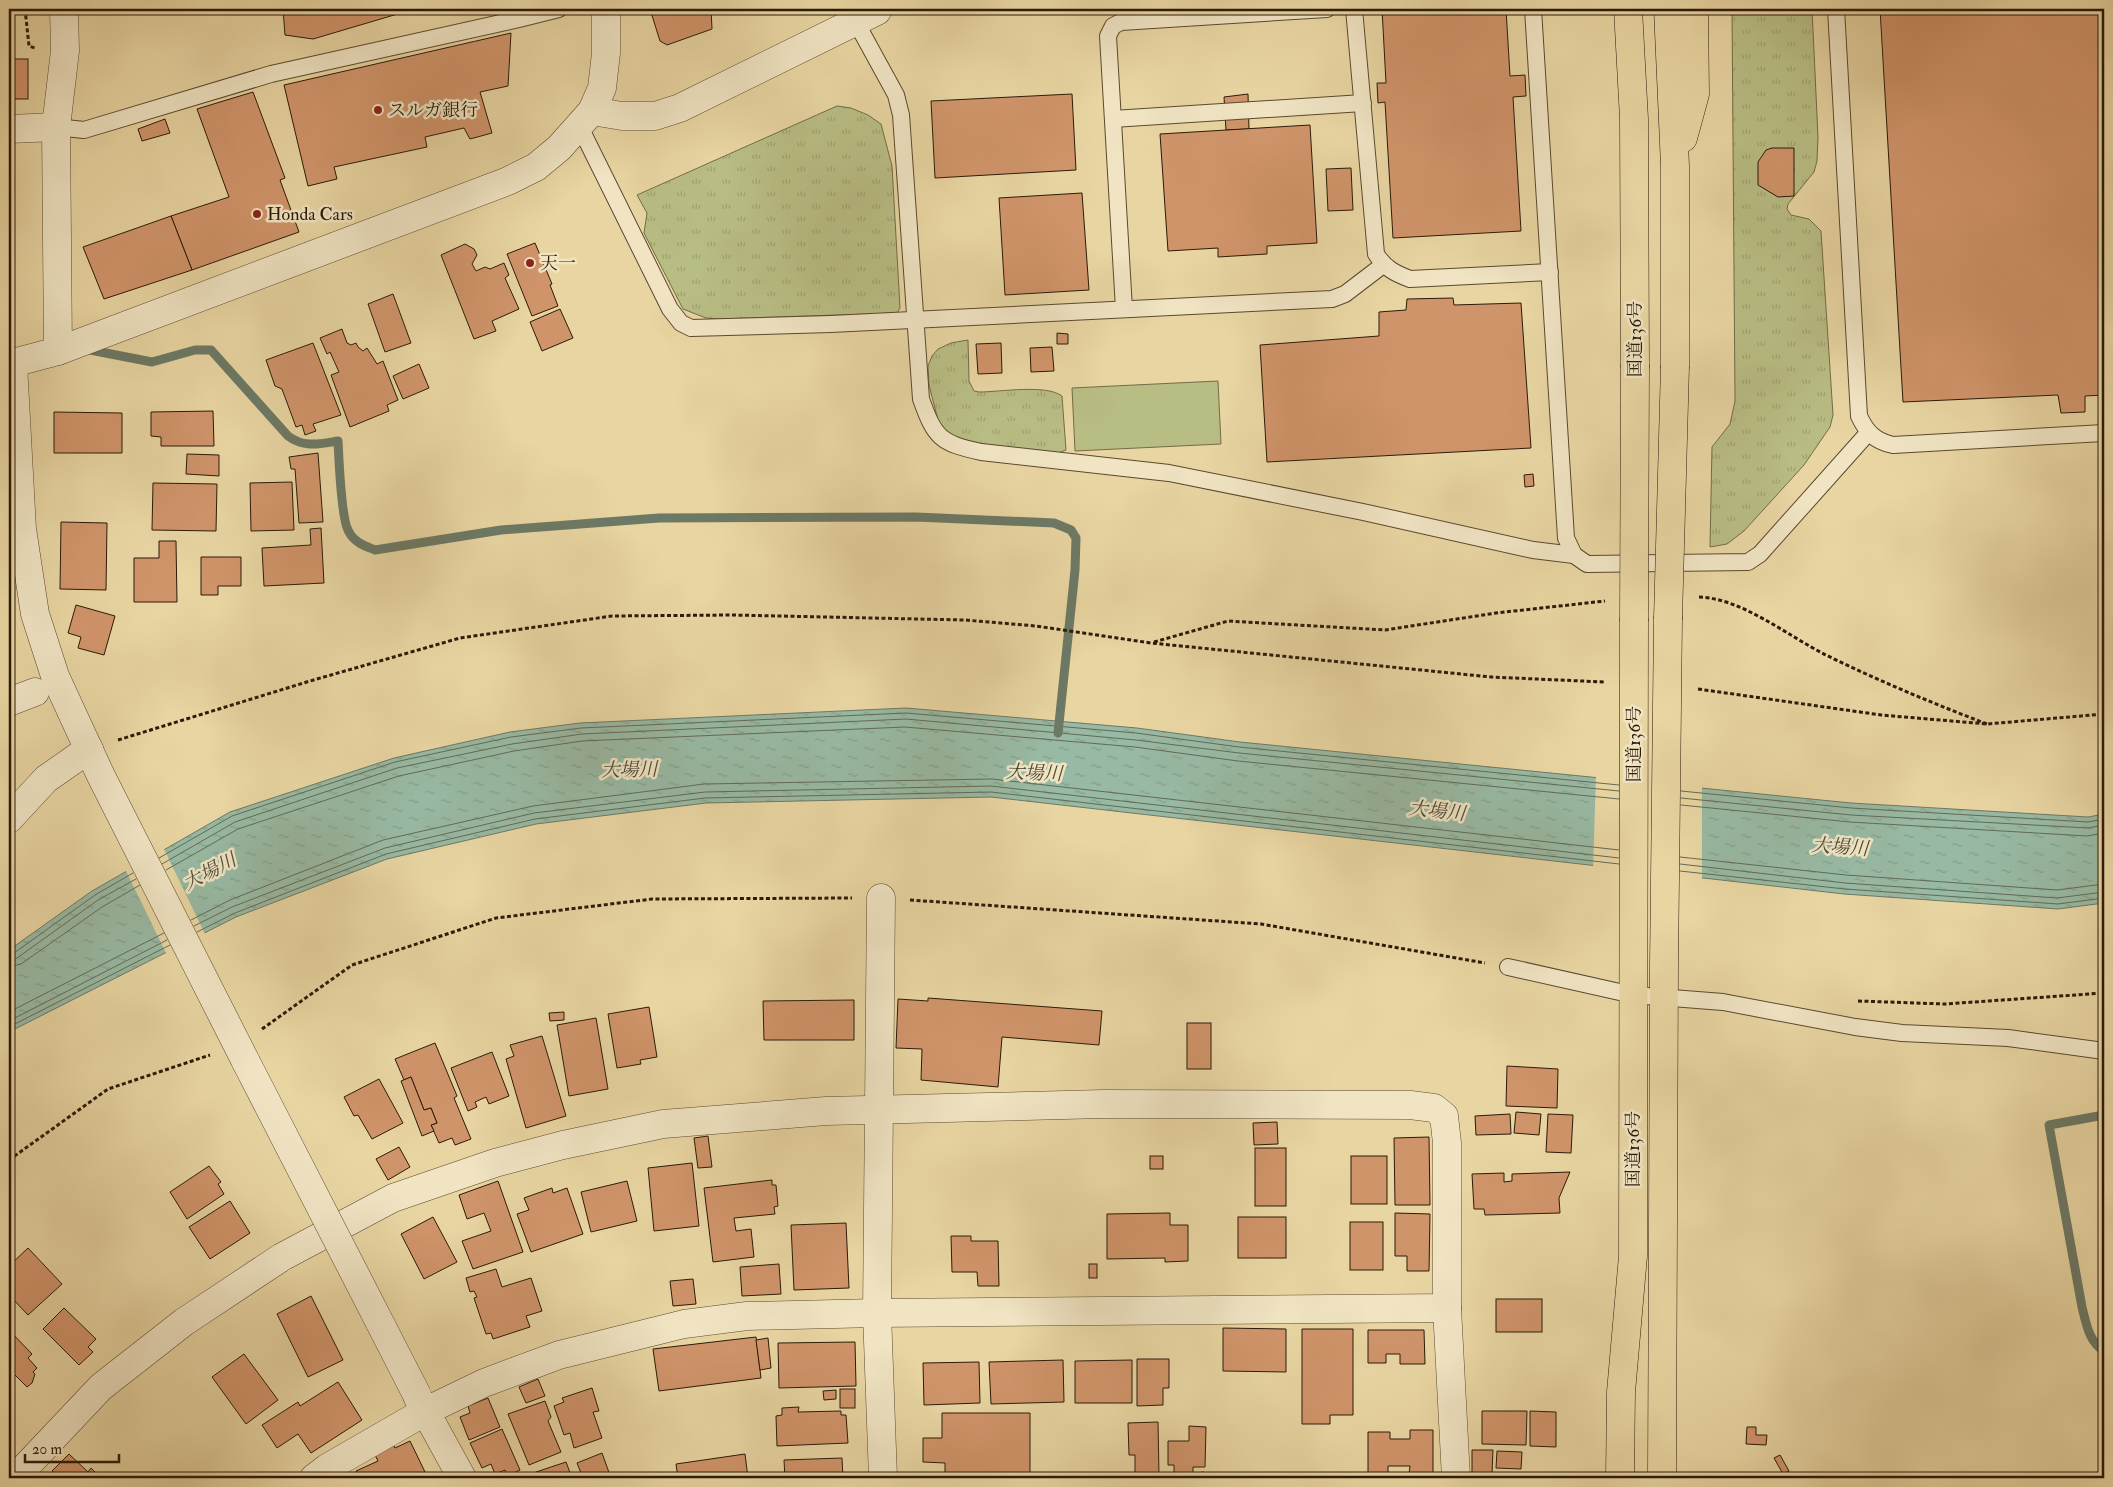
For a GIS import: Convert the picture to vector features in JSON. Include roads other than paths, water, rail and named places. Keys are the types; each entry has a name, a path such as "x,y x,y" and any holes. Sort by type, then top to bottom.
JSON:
{"highway":[{"name":"国道136号","path":"1620,1478 1621,1392 1633,1256 1635,365 1634,119 1628,9"},
{"name":"国道136号","path":"1662,1478 1666,699 1675,366 1675,166 1668,9"},
{"path":"1675,166 1695,94 1694,9"}],"street":[{"path":"58,351 56,127 65,51 64,9"},
{"path":"462,1478 101,776 56,676 36,614 22,528 11,364 58,351 508,181 536,167 558,148 586,118 602,88 606,54 606,9"},
{"path":"586,118 655,116 680,108 875,13"},
{"path":"9,129 56,127"},
{"path":"9,702 35,692"},
{"path":"9,819 46,779 89,749"},
{"path":"881,898 877,1313 883,1478"},
{"path":"15,1478 101,1388 184,1322 282,1257 393,1198 495,1163 594,1137 663,1124 826,1110 1103,1104 1410,1104 1434,1108 1444,1116 1447,1143 1447,1308 1456,1478"},
{"path":"314,1478 422,1403 484,1383 559,1355 684,1324 747,1316 877,1313 1447,1308"}],"lane":[{"path":"56,127 84,130 271,74 559,9"},
{"path":"1124,309 1108,36 1114,26 1121,22 1327,9"},
{"path":"1354,9 1376,254 1383,265 1394,273 1410,279 1550,272"},
{"path":"1533,9 1566,538 1574,555"},
{"path":"1836,9 1859,416 1868,433 1882,443 1894,445 2104,433"},
{"path":"875,13 901,115 921,399 931,427 944,440 959,447 981,452 1169,473 1372,514 1534,550 1574,555 1587,564 1748,562 1760,554 1868,433"},
{"path":"1113,119 1363,103"},
{"path":"586,118 670,309 681,323 691,328 916,320 1332,299 1346,294 1383,265"},
{"path":"1508,966 1633,995 1723,1002 1855,1027 1893,1032 2008,1038 2104,1051"}],"water":[{"name":"大場川","path":"906,708 1137,728 1240,742 1851,803 2088,817 2104,814 2104,903 2058,909 1844,894 991,797 706,803 536,824 387,859 236,917 9,1032 9,950 92,891 230,812 394,758 510,732 580,723"}],"waterway":[{"path":"85,349 152,362 195,350 211,350 288,436 306,444 338,441 341,487 348,530 356,541 375,550 501,530 659,518 916,517 1054,523 1071,530 1076,538 1075,570 1058,733"},
{"path":"2104,1115 2049,1125 2083,1313 2095,1343 2104,1351"}],"place":[{"name":"スルガ銀行","path":"378,110"},
{"name":"Honda Cars","path":"257,214"},
{"name":"天一","path":"530,263"}]}
